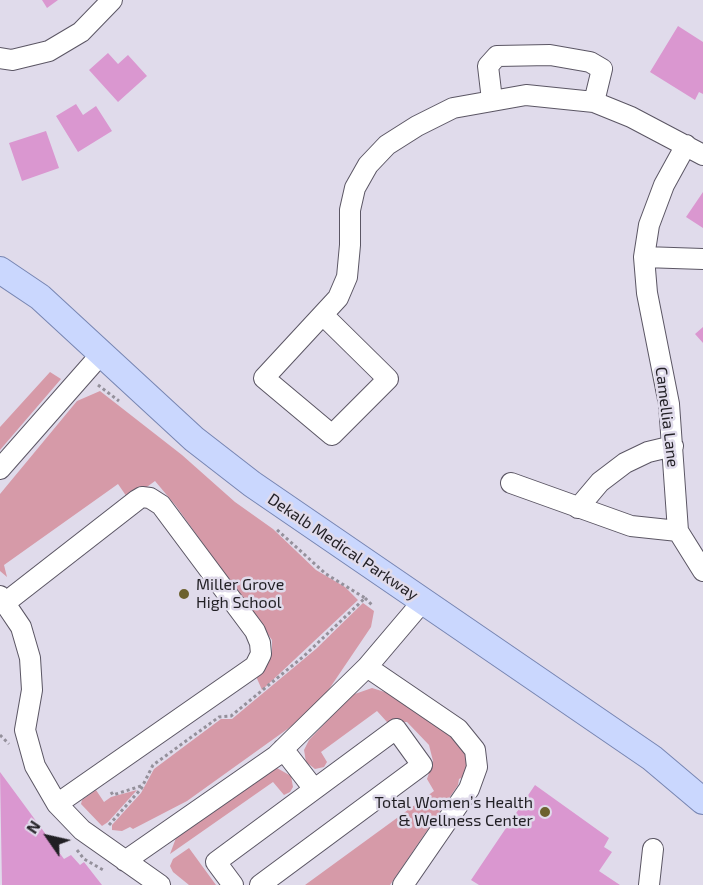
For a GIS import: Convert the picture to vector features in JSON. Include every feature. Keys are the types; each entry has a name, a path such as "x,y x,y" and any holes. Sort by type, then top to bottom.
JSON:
{"main road":[{"name":"Dekalb Medical Parkway","path":"0,270 40,297 194,439 252,484 652,758 703,801"}],"street":[{"path":"0,58 12,60 49,51 81,32 112,0"},
{"path":"492,99 488,66 497,56 550,55 590,62 602,69 594,102"},
{"path":"323,315 388,379 332,435 264,378 323,315 339,298 347,277 351,245 350,210 355,188 368,165 387,145 417,126 453,108 492,99 526,95 594,102 631,117 703,155"},
{"name":"Camellia Lane","path":"686,146 664,185 649,225 644,257 647,293 669,404 678,531 703,571"},
{"path":"644,257 703,259"},
{"path":"0,469 102,353"},
{"path":"578,508 600,482 626,463 648,452 673,446"},
{"path":"511,483 631,526 678,531"},
{"path":"57,804 255,666 261,654 260,643 255,631 160,505 150,498 142,497 137,500 3,599 21,627 30,658 32,690 25,730 35,766 57,804 81,830 160,885"},
{"path":"125,861 283,748 367,667 423,601"},
{"path":"367,667 458,729 475,750 477,767 469,789 403,885"},
{"path":"233,885 216,862 396,729 422,765 260,885"},
{"path":"283,748 314,789"},
{"path":"649,885 653,849"}],"path":[{"path":"365,598 373,606"},
{"path":"0,735 11,747"},
{"path":"111,792 113,795 142,786"}],"shaded area":[{"path":"50,372 61,379 0,450 0,427"},
{"path":"100,391 182,455 235,502 273,529 316,570 345,587 358,600 262,690 255,674 266,665 272,652 272,640 176,506 155,481 129,500 118,484 4,565 7,577 0,571 0,494 77,401"},
{"path":"363,603 374,611 371,627 321,701 307,715 187,801 133,829 130,827 122,831 112,830 112,825 141,793 154,769 221,719 232,719 316,649"},
{"path":"372,688 388,693 460,743 469,760 465,776 459,779 458,785 390,885 305,885 434,791 427,779 433,761 429,745 407,722 387,722 377,711 321,752 327,762 324,767 315,769 306,762 304,750 309,740 352,695"},
{"path":"277,768 291,776 293,787 290,792 284,795 273,782 170,854 176,838 269,770"},
{"path":"96,790 104,802 111,797 137,790 102,826 81,804 82,800"},
{"path":"189,848 216,885 189,885 173,872 170,866 173,859"}],"building":[{"path":"42,0 58,0 47,8"},
{"path":"678,26 703,42 703,94 699,92 695,100 650,72"},
{"path":"108,53 118,64 128,55 147,76 118,102 89,70"},
{"path":"76,104 83,115 96,106 112,131 78,152 56,116"},
{"path":"46,131 59,168 22,181 9,143"},
{"path":"703,192 703,228 686,217"},
{"path":"703,327 703,343 695,334"},
{"path":"0,772 64,859 71,855 80,865 84,862 102,885 2,885"},
{"name":"Total Women’s Health & Wellness Center","path":"535,785 609,838 604,847 612,852 599,871 620,885 479,885 471,880"}],"place":[{"name":"Miller Grove High School","path":"184,594"},
{"name":"Total Women’s Health & Wellness Center","path":"545,812"}]}
